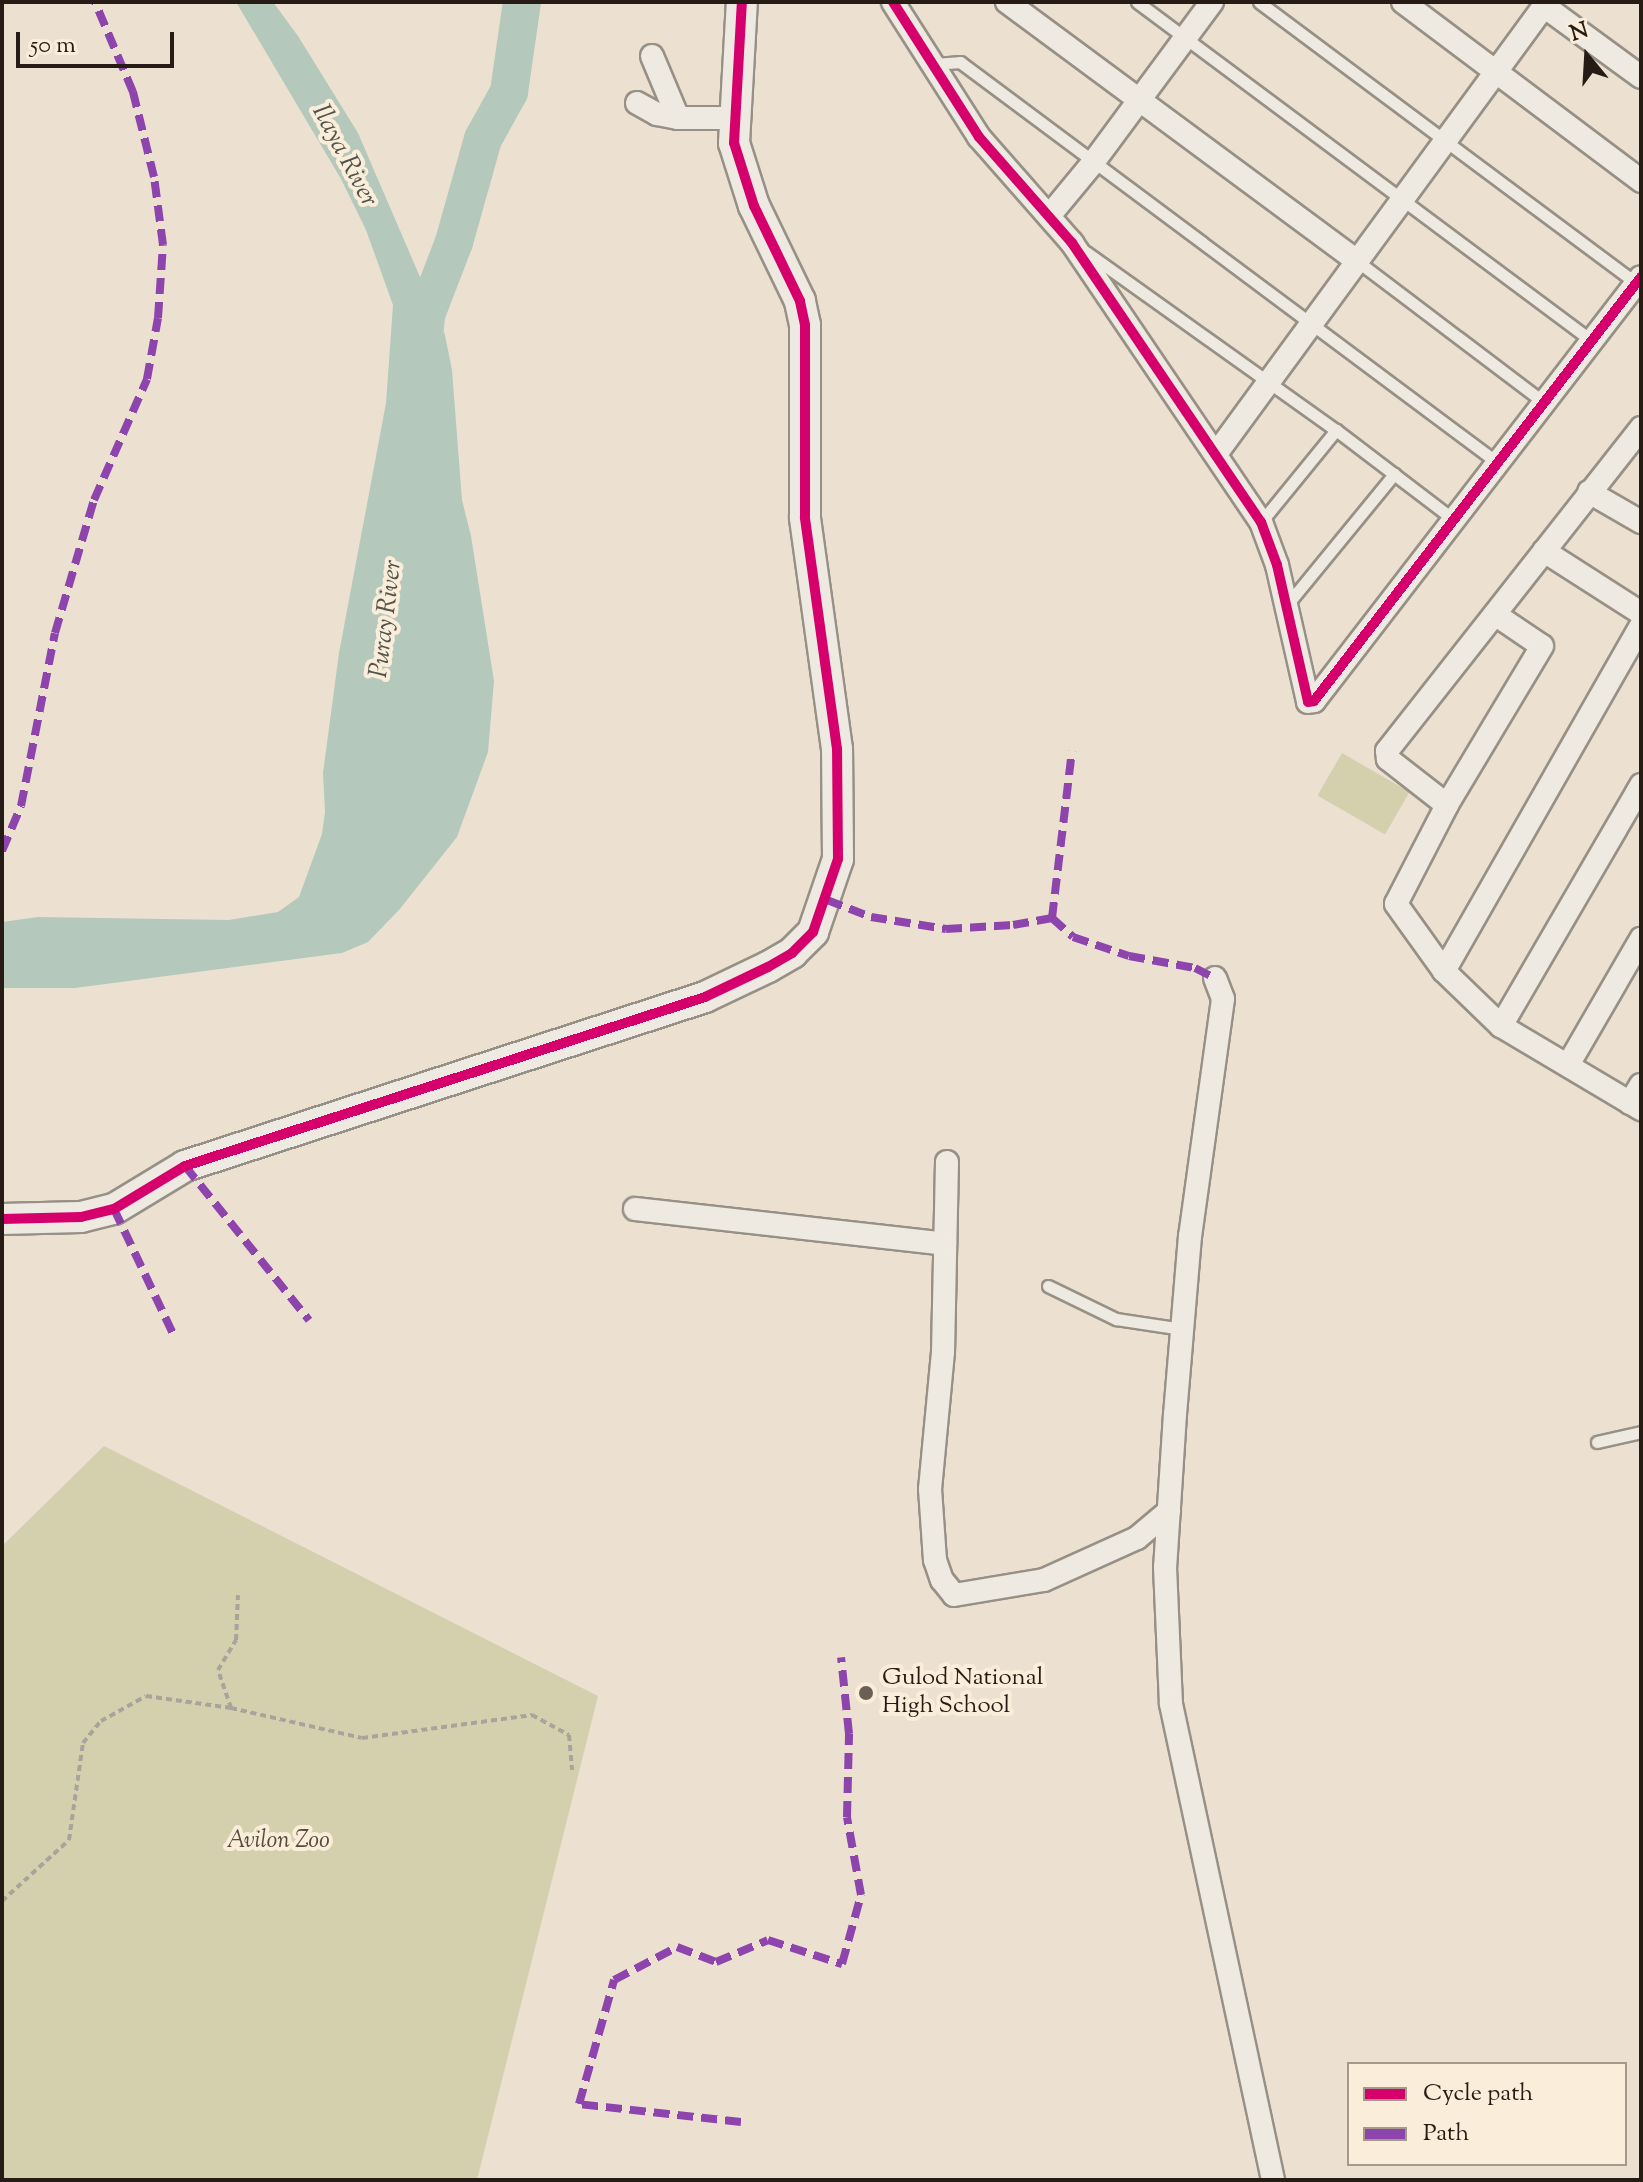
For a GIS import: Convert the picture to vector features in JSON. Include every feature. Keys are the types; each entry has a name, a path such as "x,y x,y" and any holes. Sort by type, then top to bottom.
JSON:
{"street":[{"path":"2,1219 81,1217 114,1209 185,1166 705,997 792,953 813,932 838,859 837,749 805,517 805,325 800,301 754,206 734,143 742,2"},
{"path":"893,2 979,137 1072,243 1261,522 1277,565 1305,699 1311,703 1638,280"},
{"path":"1007,2 1357,261"},
{"path":"1049,216 1092,164 1212,2"},
{"path":"1403,2 1641,181"},
{"path":"1216,454 1405,199 1543,3 1641,77"},
{"path":"652,56 678,118"},
{"path":"637,103 657,114 678,118 735,118"},
{"path":"1447,805 1386,755 1589,492 1640,431"},
{"path":"1589,492 1641,522"},
{"path":"1544,551 1641,613"},
{"path":"1496,615 1542,646 1447,805 1396,904 1444,971 1501,1026 1568,1065 1637,1099"},
{"path":"1444,971 1641,626"},
{"path":"1501,1026 1641,785"},
{"path":"1568,1065 1641,939"},
{"path":"1215,978 1223,999 1190,1236 1165,1567 1171,1704 1273,2180"},
{"path":"947,1162 943,1352 930,1489 935,1560 942,1580 954,1595 1044,1580 1137,1538 1169,1511"},
{"path":"635,1209 945,1244"}],"lane":[{"path":"1137,2 1592,341"},
{"path":"1259,2 1638,280"},
{"path":"932,64 960,62 1092,164 1498,463"},
{"path":"1072,243 1336,430 1454,520"},
{"path":"1357,261 1545,403"},
{"path":"1261,522 1336,430"},
{"path":"1285,606 1394,474"},
{"path":"1048,1286 1116,1319 1182,1329"},
{"path":"1597,1442 1641,1432"}],"path":[{"path":"231,1708 218,1670 236,1640 238,1595"},
{"path":"2,1901 69,1840 83,1743 101,1721 146,1696 231,1708 362,1738 532,1715 569,1735 572,1770"}],"green space":[{"path":"1342,753 1410,792 1385,834 1318,795"},
{"name":"Avilon Zoo","path":"104,1446 598,1696 477,2180 2,2180 2,1546"}],"water":[{"name":"Ilaya River","path":"236,2 273,2 298,36 358,133 445,335 452,370 462,500 471,536 494,681 488,752 457,837 399,910 368,942 342,953 75,988 2,988 2,922 38,917 229,920 278,912 299,897 322,834 325,812 323,773 339,653 386,403 393,305 366,230 341,179"}],"waterway":[{"name":"Puray River","path":"423,350 426,315 454,242 483,139 509,92 522,2"}],"marked path":[{"path":"2,851 21,806 55,633 94,500 147,379 158,318 163,245 154,177 133,92 95,2"},
{"path":"827,900 871,917 946,929 1013,925 1052,918 1072,751"},
{"path":"1052,918 1073,937 1129,956 1195,968 1215,978"},
{"path":"185,1166 309,1320"},
{"path":"114,1209 174,1336"},
{"path":"741,2122 579,2104 614,1980 677,1947 716,1962 768,1940 842,1964 861,1895 847,1817 849,1734 841,1657"}],"cycle path":[{"path":"2,1219 81,1217 114,1209 185,1166 705,997 792,953 813,932 838,859 837,749 805,517 805,325 800,301 754,206 734,143 742,2"},
{"path":"893,2 979,137 1072,243 1261,522 1277,565 1308,702 1314,701 1641,277"}],"place":[{"name":"Gulod National High School","path":"866,1693"}]}
